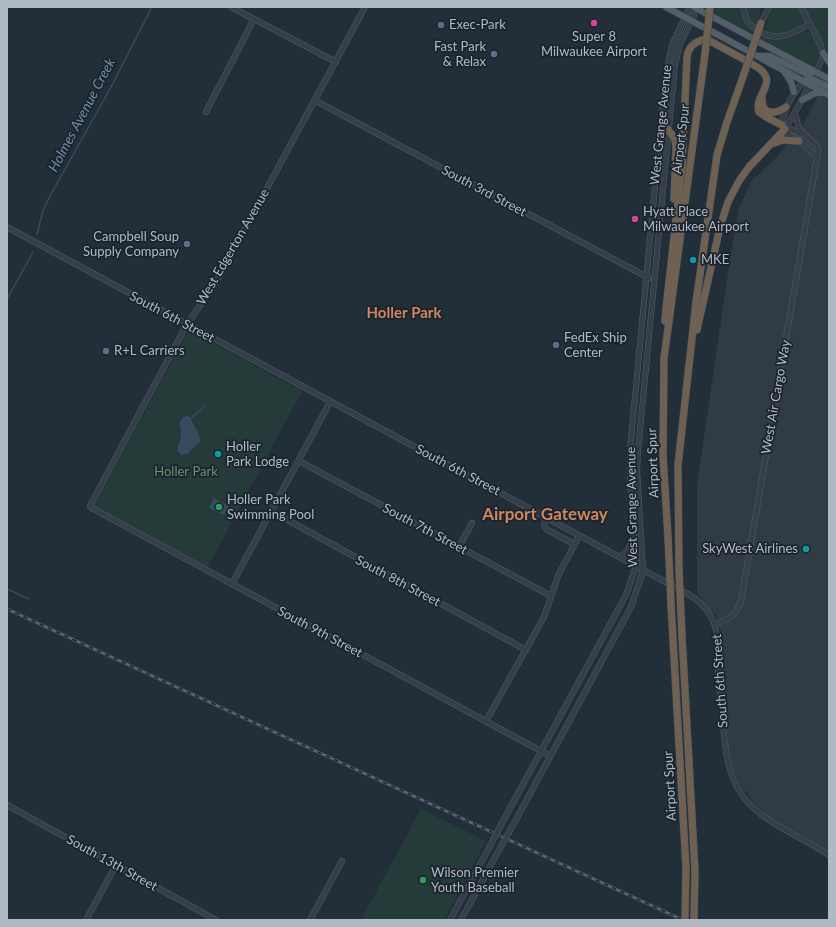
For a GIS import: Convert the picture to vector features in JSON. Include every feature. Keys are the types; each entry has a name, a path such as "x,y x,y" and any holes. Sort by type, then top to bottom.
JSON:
{"highway":[{"name":"Airport Spur","path":"685,917 686,856 663,455 664,358 710,7"},
{"name":"Airport Spur","path":"694,919 695,871 679,571 678,465 697,294 717,155 761,23"},
{"path":"664,358 666,309 682,166 687,57 690,47 694,43 702,40"},
{"path":"710,41 745,60"},
{"path":"690,364 726,207 736,186 746,171 783,127 759,112 758,103 766,88 767,80 762,70 752,64"},
{"path":"762,96 763,106 767,111 776,113 786,108"},
{"path":"662,122 675,139 676,147 673,239"},
{"path":"769,145 783,140 802,138"}],"main road":[{"path":"666,7 703,27"},
{"path":"692,7 705,13"},
{"path":"713,17 752,38"},
{"path":"711,31 748,51"},
{"path":"759,42 829,79"},
{"path":"823,54 829,62"},
{"path":"816,72 805,73 769,56 756,55 828,92"},
{"path":"783,70 791,82 794,92"},
{"path":"802,100 815,93 828,92"}],"street":[{"path":"231,7 336,62"},
{"name":"West Edgerton Avenue","path":"90,507 187,324 217,281 336,62 364,7"},
{"name":"West Grange Avenue","path":"450,920 630,587 636,566 629,470 631,433 646,277 669,53 675,35 684,17 692,7"},
{"name":"West Grange Avenue","path":"461,920 631,607 643,570 637,470 639,434 677,54 680,44 694,16 692,7"},
{"path":"743,7 746,21 755,29"},
{"path":"761,23 766,7"},
{"path":"783,127 783,116 794,92 809,81 816,72 823,54 821,45 801,7"},
{"path":"206,112 254,19"},
{"path":"762,33 771,37 782,37 810,24"},
{"path":"783,127 795,113 802,100 809,81"},
{"name":"South 3rd Street","path":"314,100 654,281"},
{"name":"West Air Cargo Way","path":"795,113 797,125 802,138 816,157"},
{"path":"783,127 788,128 802,138"},
{"name":"West Air Cargo Way","path":"715,625 732,617 737,611 741,601 803,246 818,150 816,145 810,139 802,138"},
{"name":"South 6th Street","path":"7,227 686,593 698,601 708,612 715,625 718,640 718,667 726,757 730,772 736,784 743,796 768,820 829,855"},
{"path":"643,310 651,311"},
{"path":"232,584 330,402"},
{"path":"631,433 639,434"},
{"name":"South 7th Street","path":"298,461 551,596"},
{"name":"South 9th Street","path":"90,507 550,756"},
{"name":"South 8th Street","path":"271,511 526,650"},
{"path":"547,518 544,525 546,529 574,544"},
{"path":"459,547 472,523"},
{"path":"486,721 544,617 558,576 579,536"},
{"path":"619,557 626,553 634,538"},
{"path":"622,602 631,607"},
{"path":"582,676 591,681"},
{"name":"South 13th Street","path":"7,806 216,920"},
{"path":"310,920 342,860"},
{"path":"86,920 116,865"}],"shaded area":[{"path":"818,96 829,98 829,850 769,817 756,805 740,785 731,764 728,750 722,678 721,631 716,616 697,594 697,485 731,252 739,208 752,180 778,156 805,121"}],"green space":[{"path":"715,7 741,7 744,21 748,27 754,31 753,34 714,13"},
{"path":"744,7 761,7 755,27 750,23"},
{"path":"772,7 798,7 806,22 805,24 785,34 776,35 764,32"},
{"path":"804,7 829,7 829,58 823,42"},
{"path":"802,31 807,31 812,34 817,44 818,56 814,67 761,39 762,36 778,39 792,36"},
{"name":"Holler Park","path":"189,330 302,391 208,567 94,506"},
{"name":"Wilson Premier Youth Baseball","path":"421,809 486,841 444,920 361,920"}],"water":[{"path":"188,415 199,434 200,442 187,454 182,455 178,452 181,439 180,422"},
{"name":"Holler Park Swimming Pool","path":"214,498 229,506 224,515 209,508"}],"waterway":[{"name":"Holmes Avenue Creek","path":"37,234 43,211 51,194 110,89 151,7"},
{"name":"Holmes Avenue Creek","path":"7,299 33,252"},
{"path":"189,420 204,407"},
{"name":"Holmes Avenue Creek","path":"7,589 29,599"}],"railway":[{"path":"7,609 683,920"}],"place":[{"name":"Super 8 Milwaukee Airport","path":"594,23"},
{"name":"Exec-Park","path":"441,25"},
{"name":"Fast Park & Relax","path":"494,54"},
{"name":"Hyatt Place Milwaukee Airport","path":"635,219"},
{"name":"Campbell Soup Supply Company","path":"187,244"},
{"name":"MKE","path":"693,260"},
{"name":"FedEx Ship Center","path":"556,345"},
{"name":"R+L Carriers","path":"106,351"},
{"name":"Holler Park Lodge","path":"218,454"},
{"name":"Holler Park Swimming Pool","path":"219,507"},
{"name":"SkyWest Airlines","path":"806,549"},
{"name":"Wilson Premier Youth Baseball","path":"423,880"}],"district":[{"name":"Holler Park","path":"404,313"},
{"name":"Airport Gateway","path":"545,515"}]}
